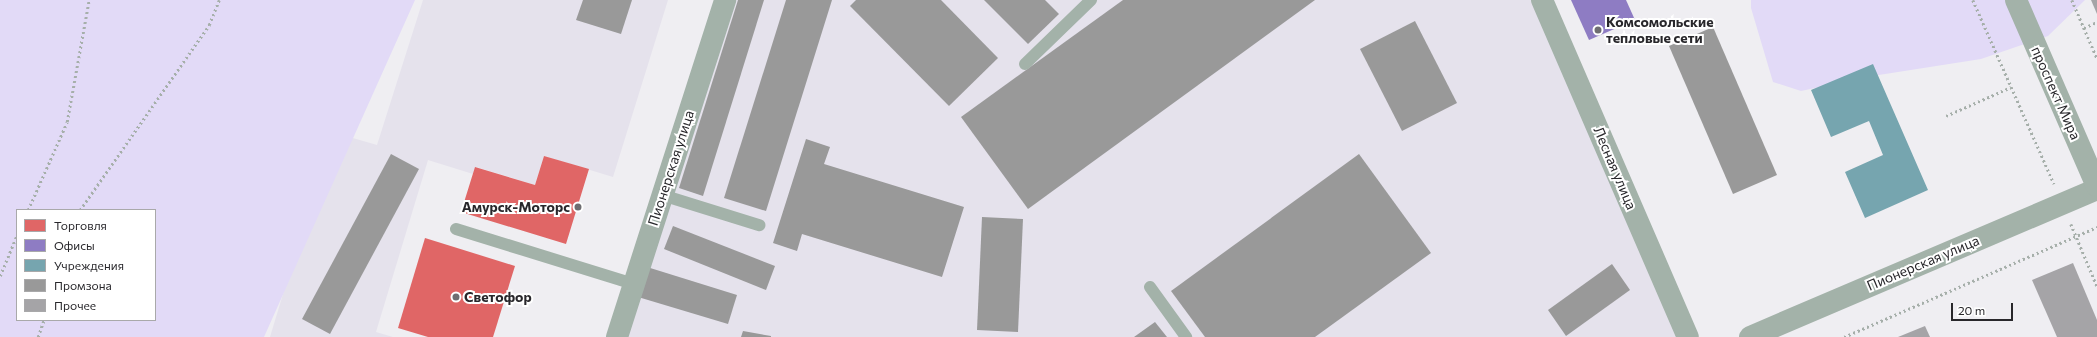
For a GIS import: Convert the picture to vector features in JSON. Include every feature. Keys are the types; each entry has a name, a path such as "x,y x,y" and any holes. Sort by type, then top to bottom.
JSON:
{"street":[{"name":"Пионерская улица","path":"617,337 725,0"},
{"name":"Лесная улица","path":"1542,0 1688,337"},
{"name":"проспект Мира","path":"2016,0 2097,186"},
{"name":"Пионерская улица","path":"1750,337 2097,189"}],"lane":[{"path":"1025,64 1091,0"},
{"path":"662,195 760,225"},
{"path":"456,229 634,284"},
{"path":"1150,287 1186,337"}],"path":[{"path":"28,209 67,122 89,0"},
{"path":"81,209 209,25 220,0"},
{"path":"1973,0 2097,286"},
{"path":"2072,0 2097,58"},
{"path":"2084,28 2097,22"},
{"path":"1946,116 2011,87"},
{"path":"1844,337 2097,227"},
{"path":"0,276 16,237"},
{"path":"38,337 44,321"}],"shaded area":[{"path":"0,0 415,0 264,337 0,337"},
{"path":"423,0 668,0 613,177 544,156 535,185 476,167 473,174 428,160 376,332 393,337 270,337 332,132 377,145"},
{"path":"725,0 1542,0 1688,337 617,337"},
{"path":"1751,0 2085,0 2048,36 1981,59 1866,77 1801,91 1773,82 1751,8"}],"building: Торговля":[{"path":"544,156 589,169 566,244 461,212 475,167 535,185"},
{"name":"Светофор","path":"425,238 515,266 493,337 428,337 398,328"}],"building: Офисы":[{"name":"Комсомольские тепловые сети","path":"1571,0 1626,0 1635,20 1589,40"}],"building: Учреждения":[{"path":"1873,64 1928,190 1865,218 1845,172 1883,155 1869,121 1831,137 1811,90"}],"building: Промзона":[{"path":"583,0 632,0 621,34 576,20"},
{"path":"738,0 764,0 703,196 679,188"},
{"path":"786,0 832,0 766,211 724,198"},
{"path":"856,0 941,0 998,58 949,106 850,6"},
{"path":"984,0 1045,0 1059,14 1028,44"},
{"path":"1123,0 1315,0 1028,209 961,117"},
{"path":"1415,21 1457,103 1402,131 1360,49"},
{"path":"1713,27 1777,175 1733,194 1669,46"},
{"path":"806,139 830,147 824,164 964,207 942,277 802,234 797,251 773,243"},
{"path":"391,154 419,169 330,334 302,319"},
{"path":"1359,154 1431,253 1315,337 1205,337 1171,291"},
{"path":"982,217 1023,219 1018,332 977,330"},
{"path":"673,226 775,266 766,290 664,249"},
{"path":"1612,264 1630,290 1566,336 1548,310"},
{"path":"647,267 737,295 728,324 638,297"},
{"path":"1155,322 1167,337 1134,337"},
{"path":"743,331 771,336 771,337 741,337"}],"building: Прочее":[{"path":"2091,0 2097,0 2097,14"},
{"path":"2073,263 2097,320 2097,337 2057,337 2032,280"},
{"path":"1925,326 1930,337 1898,337"}],"place":[{"name":"Комсомольские тепловые сети","path":"1598,30"},
{"name":"Амурск-Моторс","path":"578,207"},
{"name":"Светофор","path":"456,297"}]}
